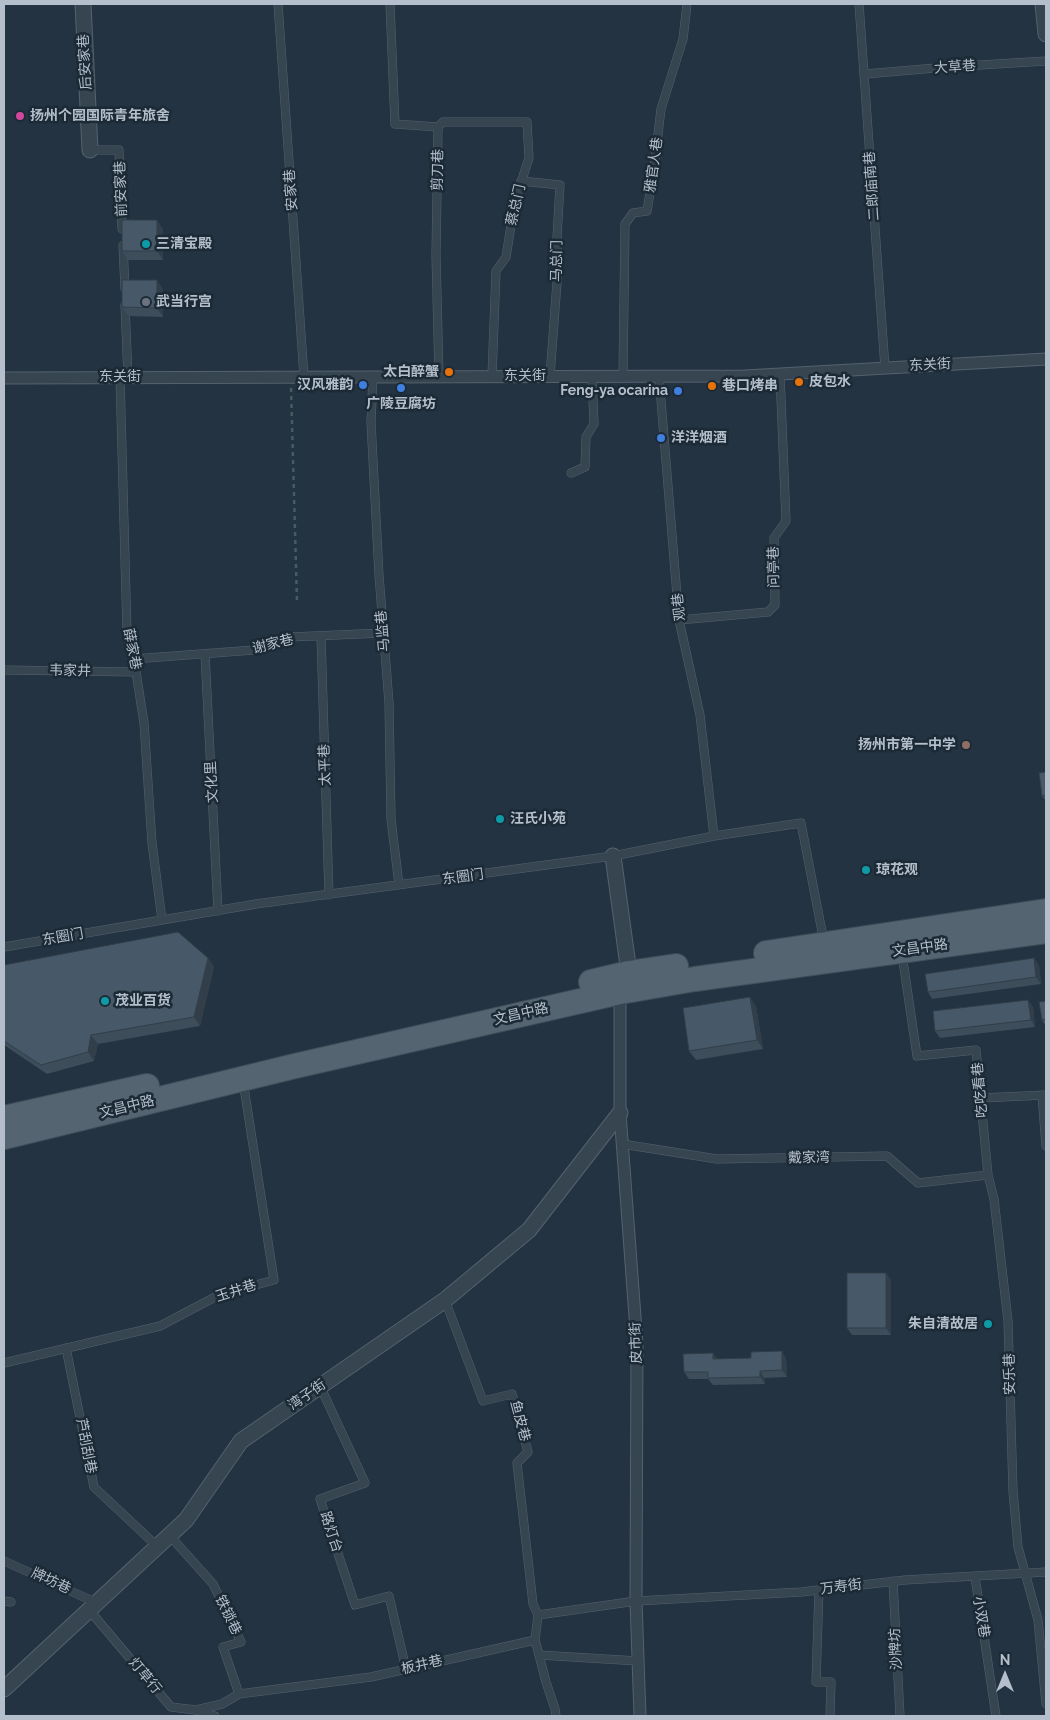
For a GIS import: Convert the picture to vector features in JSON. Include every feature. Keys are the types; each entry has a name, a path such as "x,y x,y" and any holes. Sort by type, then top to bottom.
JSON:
{"main road":[{"name":"文昌中路","path":"4,1118 282,1055 624,982 824,944 1046,912"},
{"name":"文昌中路","path":"4,1137 624,982 695,979 1046,931"}],"street":[{"name":"后安家巷","path":"83,4 90,150"},
{"path":"1043,4 1046,34"},
{"name":"东关街","path":"4,378 744,376 1046,359"},
{"path":"613,856 624,982"},
{"name":"皮市街","path":"624,982 620,1113 637,1344 636,1600 640,1716"},
{"name":"湾子街","path":"4,1689 186,1520 241,1441 445,1300 529,1230 620,1113"}],"lane":[{"name":"安家巷","path":"278,4 304,377"},
{"path":"390,4 395,124 438,127"},
{"name":"雅官人巷","path":"623,376 625,224 633,213 647,211 654,168 660,109 683,39 687,4"},
{"name":"二郎庙南巷","path":"859,4 885,368"},
{"name":"大草巷","path":"865,74 1046,62"},
{"name":"蔡总门","path":"438,127 443,122 527,122 529,158 515,201 506,257 496,271 492,376"},
{"name":"剪刀巷","path":"438,127 436,255 439,376"},
{"name":"前安家巷","path":"90,150 119,150 124,377"},
{"name":"马总门","path":"521,181 560,185 557,237 558,269 550,376"},
{"name":"问亭巷","path":"680,620 768,612 775,605 774,538 786,522 780,374"},
{"name":"马监巷","path":"373,376 371,422 383,633 389,702 391,819 399,885"},
{"path":"571,473 585,467 586,437 594,424 592,376"},
{"name":"观巷","path":"659,376 680,620 700,715 714,836"},
{"name":"薛家巷","path":"124,377 127,632 136,672 144,723 152,844 162,920"},
{"name":"谢家巷","path":"133,659 254,650 290,637 383,633"},
{"name":"太平巷","path":"321,636 329,894"},
{"name":"文化里","path":"205,654 218,911"},
{"name":"韦家井","path":"4,670 136,672"},
{"name":"东圈门","path":"4,947 329,894 613,856 714,836 801,823 824,944"},
{"name":"吃吃看巷","path":"901,951 918,1056 976,1050 988,1175"},
{"name":"玉井巷","path":"4,1363 160,1326 219,1294 274,1280 242,1079"},
{"path":"981,1098 1044,1094 1046,1146"},
{"name":"戴家湾","path":"622,1144 717,1159 887,1156 918,1182 988,1175"},
{"name":"安乐巷","path":"988,1175 994,1199 1008,1321 1013,1491 1018,1547 1038,1620 1046,1704"},
{"name":"鱼皮巷","path":"445,1300 483,1402 512,1394 528,1452 517,1463 533,1604 538,1615 535,1640"},
{"name":"芦刮刮巷","path":"66,1348 94,1487 158,1547"},
{"name":"路灯台","path":"320,1386 364,1483 320,1499 355,1605 389,1596 406,1669"},
{"name":"铁锁巷","path":"170,1536 214,1584 241,1642 223,1647 239,1694"},
{"name":"牌坊巷","path":"4,1560 94,1607"},
{"name":"万寿街","path":"538,1615 636,1600 819,1590 893,1581 1046,1572"},
{"name":"小双巷","path":"974,1577 996,1716"},
{"name":"沙牌坊","path":"893,1581 900,1716"},
{"path":"819,1590 816,1682 831,1682 830,1716"},
{"name":"灯草行","path":"94,1607 171,1707 196,1710 215,1716"},
{"path":"535,1640 546,1682 556,1709 556,1716"},
{"name":"板井巷","path":"196,1710 222,1704 239,1694 371,1677 535,1640"},
{"path":"539,1655 638,1661"}],"path":[{"path":"291,377 297,602"}],"building":[{"path":"122,220 157,220 157,251 122,251"},
{"path":"122,280 157,280 157,308 122,307"},
{"path":"1046,772 1046,795 1042,796 1039,773"},
{"name":"茂业百货","path":"178,932 208,958 194,1017 91,1035 88,1052 41,1065 4,1041 4,965"},
{"path":"1034,958 1036,977 928,992 925,974"},
{"path":"750,997 757,1040 689,1051 683,1008"},
{"path":"1028,1000 1031,1020 935,1031 933,1011"},
{"path":"1046,1001 1046,1019 1042,1020 1039,1002"},
{"path":"847,1273 886,1273 886,1328 847,1328"},
{"path":"782,1351 782,1370 760,1371 760,1377 708,1378 708,1372 684,1372 683,1354 713,1353 713,1359 751,1358 751,1352"}],"place":[{"name":"扬州个园国际青年旅舍","path":"20,116"},
{"name":"三清宝殿","path":"146,244"},
{"name":"武当行宫","path":"146,302"},
{"name":"太白醉蟹","path":"449,372"},
{"name":"皮包水","path":"799,382"},
{"name":"汉风雅韵","path":"363,385"},
{"name":"巷口烤串","path":"712,386"},
{"name":"广陵豆腐坊","path":"401,388"},
{"name":"Feng-ya ocarina","path":"678,391"},
{"name":"洋洋烟酒","path":"661,438"},
{"name":"扬州市第一中学","path":"966,745"},
{"name":"汪氏小苑","path":"500,819"},
{"name":"琼花观","path":"866,870"},
{"name":"茂业百货","path":"105,1001"},
{"name":"朱自清故居","path":"988,1324"}]}
